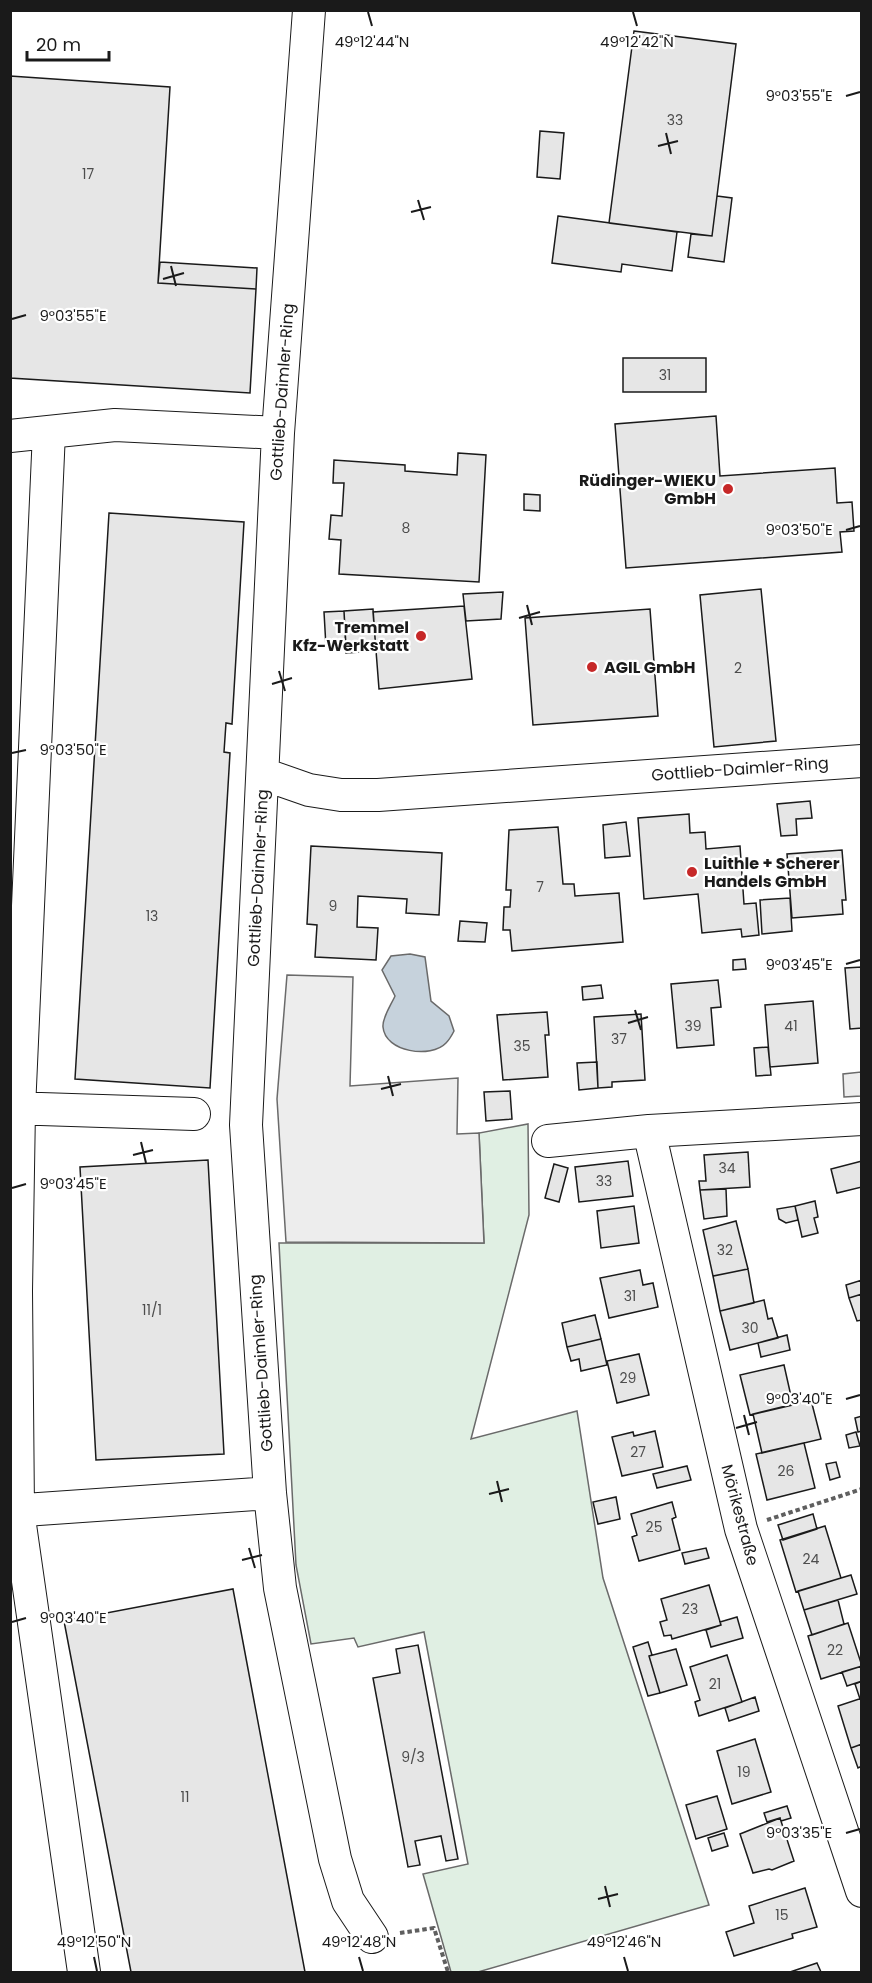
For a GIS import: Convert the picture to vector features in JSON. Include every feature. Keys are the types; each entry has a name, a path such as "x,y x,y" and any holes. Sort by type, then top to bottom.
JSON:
{"street":[{"name":"Gottlieb-Daimler-Ring","path":"309,10 278,433 246,1125 270,1493 280,1588 335,1859 348,1901 372,1938"},
{"path":"10,436 115,425 278,433"},
{"path":"49,432 15,1109 14,1511 84,1972"},
{"name":"Gottlieb-Daimler-Ring","path":"263,774 309,790 341,795 378,795 861,760"},
{"path":"15,1109 194,1114"},
{"path":"548,1141 649,1131 861,1119"},
{"name":"Mörikestraße","path":"649,1131 741,1529 861,1891"},
{"path":"14,1511 270,1493"}],"path":[{"path":"741,1529 861,1489"},
{"path":"372,1938 434,1928 448,1972"}],"green space":[{"path":"528,1124 529,1215 471,1439 577,1411 603,1578 709,1905 478,1972 451,1972 423,1874 468,1864 424,1632 358,1647 354,1638 311,1644 296,1565 279,1243 484,1243 479,1133"}],"shaded area":[{"path":"410,954 425,957 431,1001 449,1016 454,1031 446,1043 430,1051 420,1052 400,1047 386,1036 383,1027 385,1016 395,996 382,970 391,956"},
{"path":"287,975 353,977 350,1086 458,1078 457,1134 479,1133 484,1243 286,1242 277,1099"},
{"path":"861,1072 861,1096 844,1097 843,1074"}],"building":[{"path":"634,31 736,44 712,236 609,223"},
{"path":"10,76 170,87 158,283 256,289 250,393 10,378"},
{"path":"540,131 564,133 560,179 537,177"},
{"path":"717,196 732,198 724,262 688,257 691,234 712,236"},
{"path":"558,216 677,232 672,271 622,264 621,272 552,263"},
{"path":"160,262 257,268 256,289 158,283"},
{"path":"623,358 706,358 706,392 623,392"},
{"name":"Rüdinger-WIEKU GmbH","path":"716,416 720,476 835,468 837,503 852,502 854,531 840,532 842,552 626,568 615,424"},
{"path":"458,453 486,455 479,582 339,574 341,540 329,539 331,515 342,516 344,483 333,483 334,460 405,465 405,471 457,475"},
{"path":"524,494 540,495 540,511 524,510"},
{"path":"109,513 244,522 232,724 226,723 224,752 230,753 210,1088 75,1079"},
{"path":"761,589 776,741 714,747 700,595"},
{"path":"503,592 501,619 466,621 463,594"},
{"name":"Tremmel Kfz-Werkstatt","path":"464,606 472,679 379,689 373,612"},
{"path":"373,609 376,651 346,653 344,611"},
{"name":"AGIL GmbH","path":"650,609 658,716 533,725 525,618"},
{"path":"344,611 346,646 326,647 324,612"},
{"path":"810,801 812,818 796,819 797,835 781,836 777,804"},
{"name":"Luithle + Scherer Handels GmbH","path":"689,814 690,833 705,832 706,849 740,846 744,904 756,903 759,935 742,937 741,929 702,933 698,894 644,899 638,818"},
{"path":"626,822 630,856 605,858 603,825"},
{"path":"558,827 563,884 574,884 575,896 619,893 623,942 512,951 510,930 503,930 504,907 510,907 511,890 506,890 509,830"},
{"path":"311,846 442,853 439,915 406,913 407,899 358,896 357,927 378,928 376,960 315,957 317,925 307,924"},
{"path":"842,850 846,900 842,900 843,914 792,918 787,854"},
{"path":"790,898 792,931 762,934 760,900"},
{"path":"460,921 487,923 485,942 458,941"},
{"path":"745,959 746,969 733,970 733,960"},
{"path":"862,967 862,1028 850,1029 845,968"},
{"path":"718,980 721,1007 711,1008 714,1045 677,1048 671,984"},
{"path":"601,985 603,998 583,1000 582,987"},
{"path":"813,1001 818,1063 770,1067 765,1005"},
{"path":"547,1012 549,1035 545,1035 548,1077 503,1080 497,1015"},
{"path":"641,1014 645,1080 612,1082 612,1087 598,1088 594,1017"},
{"path":"768,1047 771,1075 756,1076 754,1048"},
{"path":"597,1062 598,1088 579,1090 577,1063"},
{"path":"510,1091 512,1119 486,1121 484,1092"},
{"path":"748,1152 750,1187 700,1190 699,1181 706,1181 704,1155"},
{"path":"208,1160 224,1454 96,1460 80,1167"},
{"path":"628,1161 633,1196 579,1202 575,1167"},
{"path":"862,1161 862,1187 837,1193 831,1169"},
{"path":"554,1164 568,1168 559,1202 545,1198"},
{"path":"726,1189 727,1216 704,1219 700,1190"},
{"path":"815,1201 818,1217 814,1218 818,1233 802,1237 795,1206"},
{"path":"634,1206 639,1243 601,1248 597,1211"},
{"path":"795,1206 798,1220 786,1223 779,1219 777,1209"},
{"path":"736,1221 748,1269 713,1276 703,1230"},
{"path":"748,1269 754,1303 720,1311 713,1276"},
{"path":"640,1270 643,1285 653,1283 658,1307 609,1318 600,1278"},
{"path":"862,1280 862,1294 849,1298 846,1285"},
{"path":"862,1294 862,1320 857,1321 849,1298"},
{"path":"764,1300 768,1319 772,1318 778,1338 730,1350 720,1311"},
{"path":"595,1315 601,1339 567,1347 562,1323"},
{"path":"787,1335 790,1350 761,1357 758,1343"},
{"path":"601,1339 607,1365 581,1371 579,1359 571,1361 567,1347"},
{"path":"639,1354 649,1395 617,1403 607,1361"},
{"path":"784,1365 793,1405 750,1415 740,1375"},
{"path":"811,1400 821,1439 762,1453 753,1414"},
{"path":"862,1416 862,1431 858,1432 855,1418"},
{"path":"655,1431 663,1467 622,1476 612,1437 633,1432 634,1436"},
{"path":"856,1432 860,1446 849,1448 846,1435"},
{"path":"804,1443 815,1488 767,1500 756,1454"},
{"path":"836,1462 840,1477 830,1480 826,1464"},
{"path":"687,1466 691,1480 657,1488 653,1474"},
{"path":"616,1497 620,1519 598,1524 593,1502"},
{"path":"672,1502 676,1517 672,1519 680,1550 639,1561 632,1537 637,1535 631,1514"},
{"path":"813,1514 817,1529 783,1540 778,1525"},
{"path":"825,1526 841,1578 796,1592 780,1540"},
{"path":"706,1548 709,1558 685,1564 682,1553"},
{"path":"851,1575 857,1594 804,1610 798,1591"},
{"path":"709,1585 721,1625 672,1639 671,1635 664,1636 660,1622 667,1620 661,1599"},
{"path":"233,1589 305,1972 131,1972 64,1621"},
{"path":"838,1600 844,1624 812,1635 804,1610"},
{"path":"737,1617 743,1638 711,1647 706,1630 721,1625 720,1622"},
{"path":"848,1623 862,1666 821,1679 808,1636"},
{"path":"648,1642 652,1655 649,1656 660,1693 648,1696 633,1647"},
{"path":"418,1645 458,1859 446,1861 441,1836 415,1841 420,1865 408,1867 373,1678 400,1673 396,1649"},
{"path":"676,1649 687,1685 660,1693 649,1656"},
{"path":"727,1655 742,1702 699,1716 695,1702 700,1700 690,1667"},
{"path":"862,1666 862,1681 847,1686 842,1672"},
{"path":"862,1681 862,1698 860,1699 855,1684"},
{"path":"755,1697 759,1711 729,1721 725,1708"},
{"path":"862,1698 862,1744 851,1748 838,1706"},
{"path":"755,1739 771,1792 732,1804 717,1751"},
{"path":"862,1744 862,1766 858,1768 851,1748"},
{"path":"717,1796 727,1829 696,1839 686,1805"},
{"path":"787,1806 791,1818 781,1821 780,1818 767,1822 764,1813"},
{"path":"780,1818 794,1861 772,1870 753,1873 740,1834"},
{"path":"724,1833 728,1846 712,1851 708,1838"},
{"path":"805,1888 817,1927 792,1934 793,1938 734,1956 726,1932 754,1923 749,1906"},
{"path":"817,1963 821,1972 790,1972"}],"place":[{"name":"Rüdinger-WIEKU GmbH","path":"728,489"},
{"name":"Tremmel Kfz-Werkstatt","path":"421,636"},
{"name":"AGIL GmbH","path":"592,667"},
{"name":"Luithle + Scherer Handels GmbH","path":"692,872"}]}
